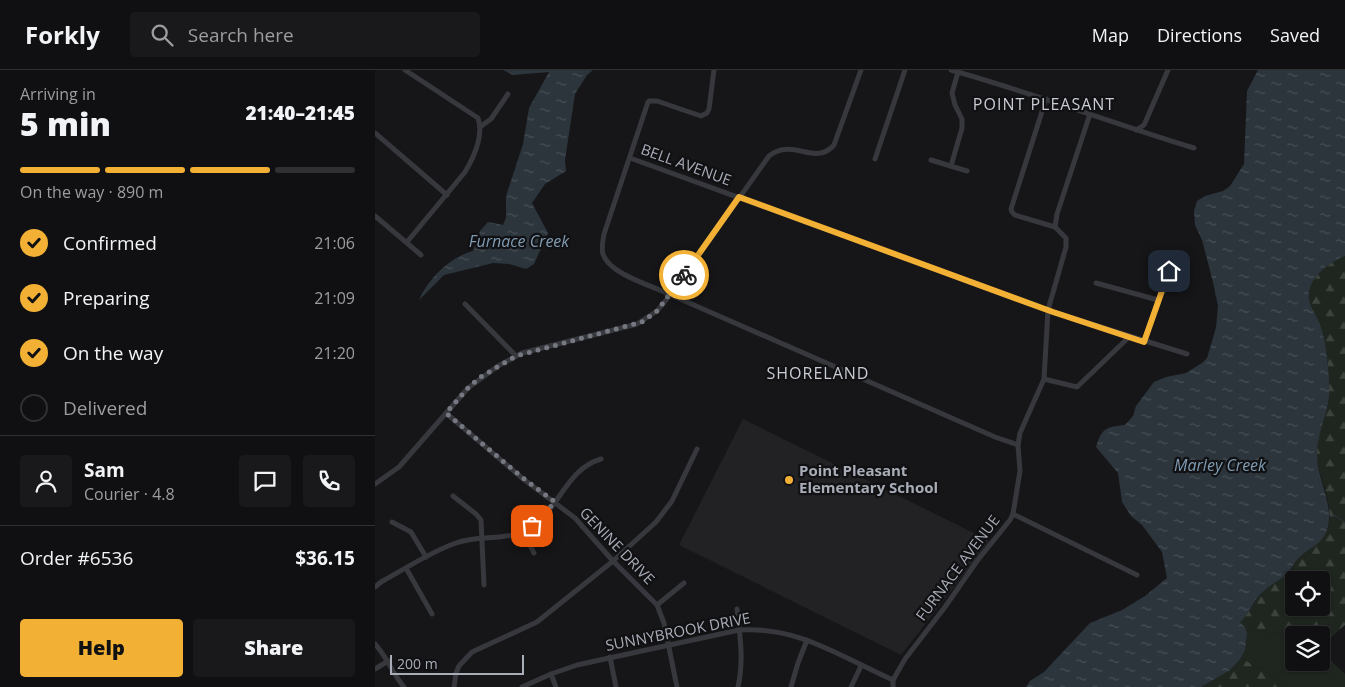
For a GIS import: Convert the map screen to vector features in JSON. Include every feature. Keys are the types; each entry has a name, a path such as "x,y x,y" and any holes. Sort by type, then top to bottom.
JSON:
{"street":[{"path":"405,70 478,118 480,127 479,138 471,162 447,195 407,242"},
{"path":"714,70 707,113 701,116 657,101 649,101 604,234 602,243 603,255 610,266 995,437 1018,444"},
{"path":"375,484 399,467 479,378 516,356 637,324 657,311 769,156 779,149 791,148 815,154 830,150 840,130 861,70"},
{"path":"875,159 905,70"},
{"path":"951,70 1018,89 1194,148"},
{"path":"1136,130 1143,125 1168,70"},
{"path":"951,166 962,128 962,119 955,105 952,93 958,72"},
{"path":"480,127 491,119 508,94"},
{"path":"1046,98 1011,209 1015,215 1055,227 1057,214 1090,114"},
{"path":"375,133 447,195"},
{"name":"BELL AVENUE","path":"630,158 1048,310 1144,342 1187,354"},
{"path":"931,160 967,171"},
{"path":"375,216 421,255"},
{"name":"FURNACE AVENUE","path":"893,687 893,680 905,659 1013,514 1020,471 1018,444 1020,433 1044,379 1048,310 1066,247 1065,238 1055,227"},
{"path":"1144,342 1169,271"},
{"path":"1096,283 1159,300"},
{"path":"465,304 516,356"},
{"path":"1044,379 1077,387 1129,337"},
{"name":"GENINE DRIVE","path":"446,413 523,478 575,518 613,561 657,605 664,623 677,687"},
{"path":"454,687 459,666 472,652 537,622 613,561 656,522 672,501 697,449"},
{"path":"375,587 426,557 457,542 506,537 523,532 541,519 581,469 601,459"},
{"path":"453,496 481,520 484,585"},
{"path":"1013,514 1137,575"},
{"path":"392,522 411,532 426,557"},
{"path":"523,532 534,553"},
{"path":"406,568 431,614"},
{"path":"657,605 684,582"},
{"path":"737,609 742,658 738,687"},
{"name":"SUNNYBROOK DRIVE","path":"522,687 577,665 739,630 780,632 807,640 893,680"},
{"path":"791,687 807,640"},
{"path":"375,644 404,687"},
{"path":"610,657 616,687"},
{"path":"375,669 388,661"},
{"path":"851,687 861,666"},
{"path":"551,674 556,687"}],"shaded area":[{"name":"Point Pleasant Elementary School","path":"743,419 990,541 901,655 679,545"}],"green space":[{"path":"1345,256 1345,625 1330,638 1330,626 1285,626 1285,635 1246,629 1239,622 1262,592 1285,573 1285,616 1330,616 1330,571 1288,571 1300,557 1317,544 1328,526 1328,501 1317,459 1317,449 1329,394 1328,366 1323,335 1311,309 1309,292 1314,280 1328,266"},
{"path":"1246,629 1285,635 1285,671 1330,671 1330,660 1345,674 1345,687 1287,687 1241,658 1247,636"},
{"path":"1241,658 1287,687 1201,687 1229,670"}],"water":[{"name":"Furnace Creek","path":"503,70 593,70 587,75 575,94 565,160 566,171 545,184 532,203 548,233 534,264 526,269 509,264 493,263 444,275 419,300 428,284 441,270 456,258 473,251 480,231 488,222 503,225 506,218 506,196 523,144 529,108 549,72 513,75"},
{"name":"Marley Creek","path":"1258,70 1345,70 1345,256 1333,262 1318,275 1309,292 1311,305 1323,334 1329,377 1328,403 1317,448 1318,465 1329,511 1327,530 1316,545 1299,558 1289,571 1285,571 1285,575 1260,594 1240,622 1246,629 1247,634 1245,650 1241,658 1230,670 1201,687 1026,687 1030,681 1044,672 1090,623 1122,610 1145,596 1167,578 1162,552 1142,525 1131,516 1122,502 1118,473 1096,447 1103,432 1109,428 1125,425 1133,416 1136,406 1154,382 1166,377 1186,373 1207,358 1216,328 1218,306 1202,240 1195,225 1194,211 1197,201 1205,196 1223,191 1230,186 1244,164 1247,91"}],"waterway":[{"path":"1329,516 1336,516 1345,523"}],"way so far":[{"path":"532,526 541,519 555,502 523,478 446,413 479,378 522,353 642,322 665,303 684,275"}],"place":[{"name":"Point Pleasant Elementary School","path":"789,480"}],"district":[{"name":"POINT PLEASANT","path":"1044,104"},
{"name":"SHORELAND","path":"818,373"}],"route":[{"path":"684,275 739,197 1053,312 1144,342 1169,271"}]}
